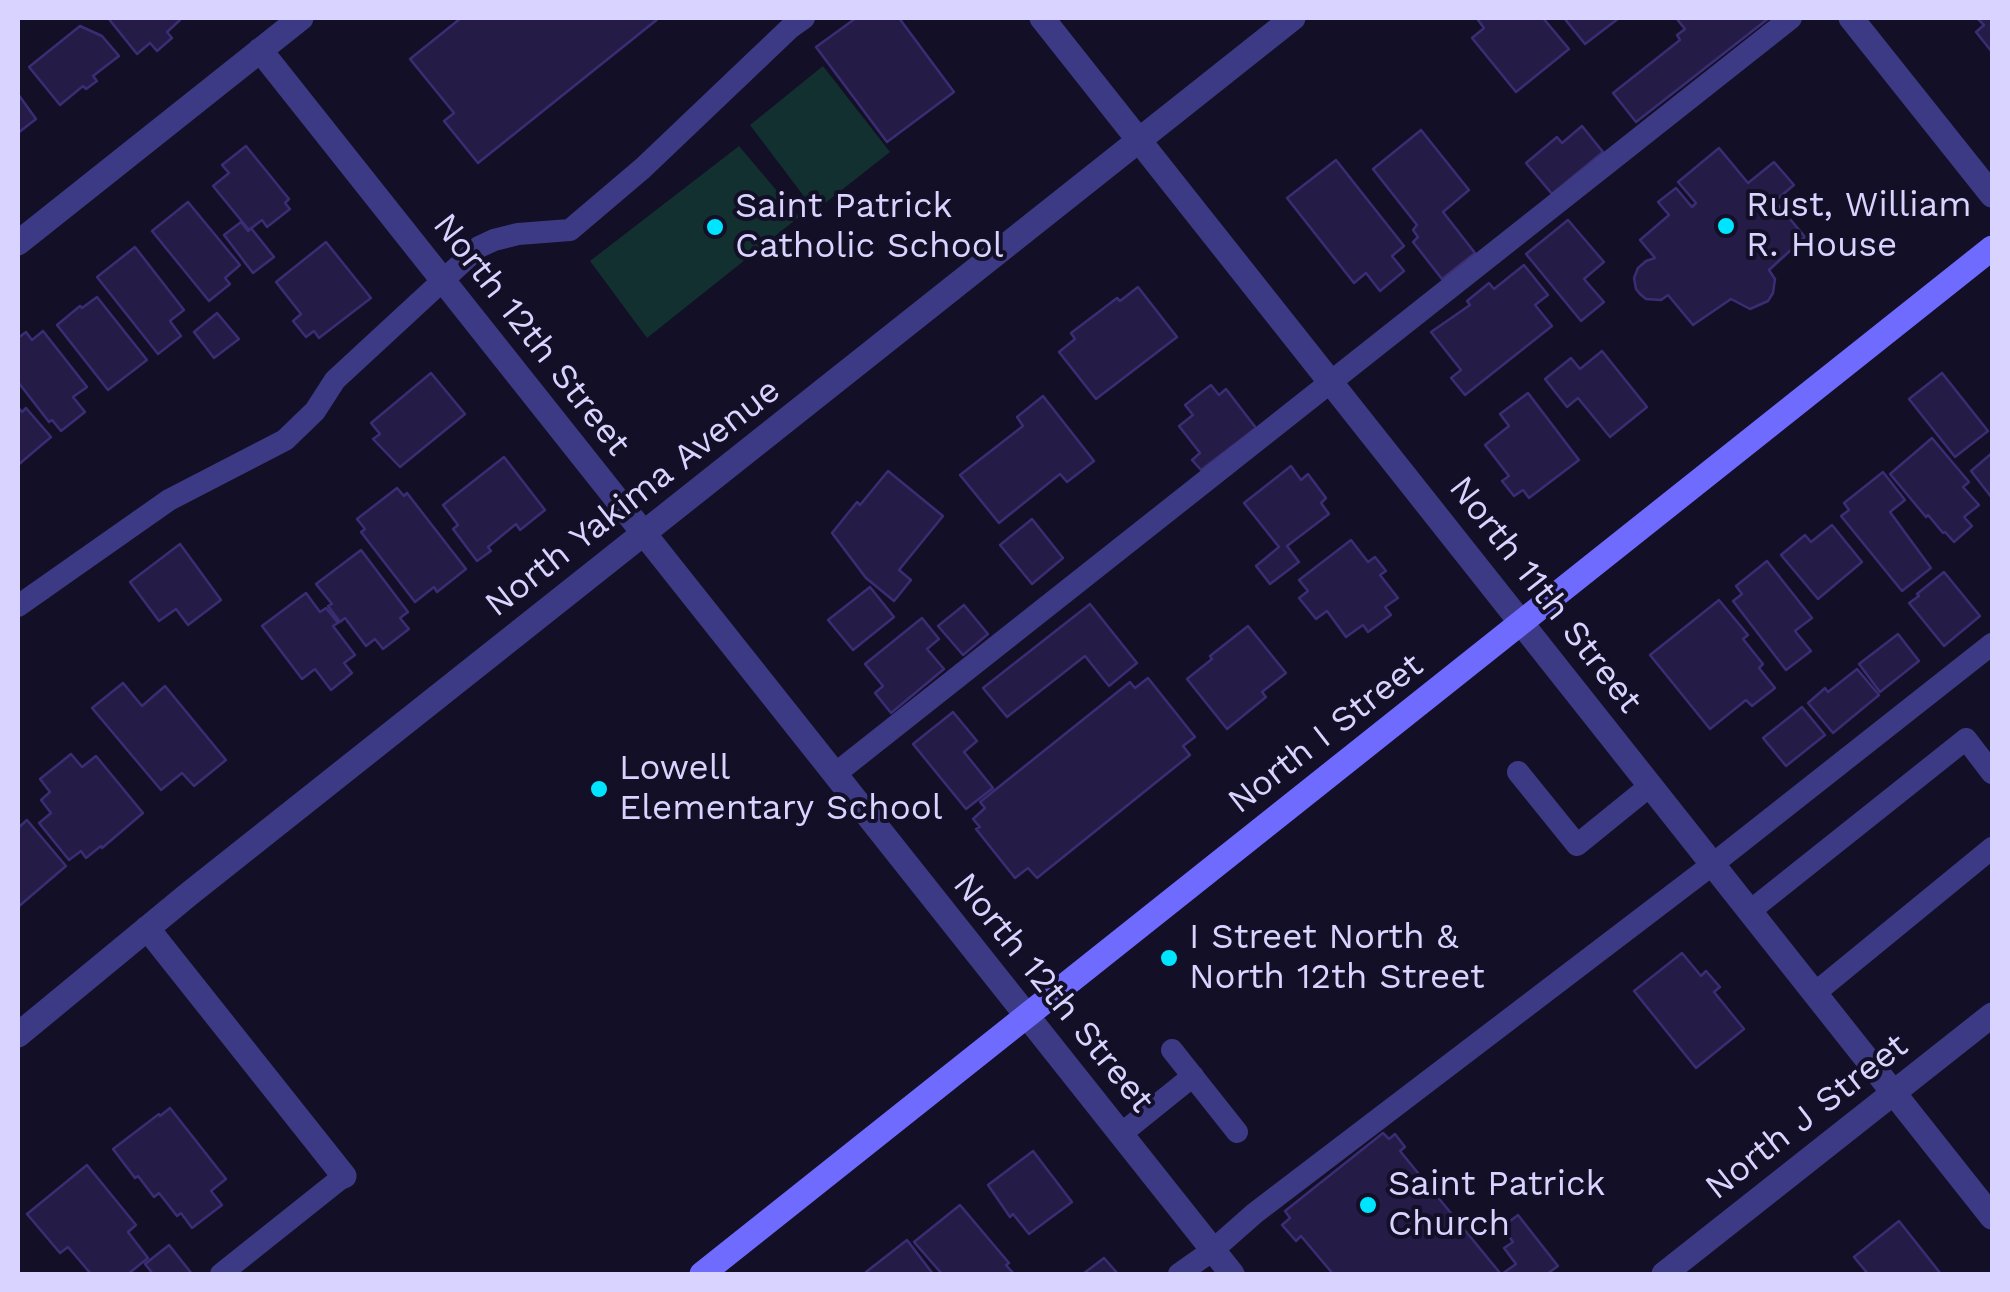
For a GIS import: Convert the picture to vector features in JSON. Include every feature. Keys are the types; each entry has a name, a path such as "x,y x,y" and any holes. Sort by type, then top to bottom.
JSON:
{"main road":[{"name":"North I Street","path":"702,1274 1992,248"}],"street":[{"path":"18,243 301,18"},
{"name":"North 11th Street","path":"1042,18 1992,1217"},
{"name":"North Yakima Avenue","path":"18,1035 643,532 1293,18"},
{"path":"1851,18 1992,196"},
{"name":"North 12th Street","path":"260,50 1232,1274"},
{"path":"147,928 344,1176"},
{"name":"North J Street","path":"1664,1274 1992,1015"}],"lane":[{"path":"18,606 168,500 284,440 315,411 335,380 479,247 518,234 570,230 643,168 804,18"},
{"path":"835,774 1791,18"},
{"path":"1179,1274 1713,864 1992,644"},
{"path":"1750,911 1966,739 1992,773"},
{"path":"1518,772 1577,845 1651,785"},
{"path":"1815,994 1992,848"},
{"path":"1172,1050 1237,1132"},
{"path":"1121,1134 1193,1076"},
{"path":"221,1274 344,1176"}],"green space":[{"path":"823,66 890,152 815,211 750,125"},
{"path":"739,146 799,217 647,338 590,261"}],"building":[{"path":"108,18 180,20 167,32 172,38 157,51 150,43 137,54"},
{"path":"461,18 659,18 478,163 444,121 454,113 410,59"},
{"path":"856,18 899,18 954,92 887,142 816,47"},
{"path":"1480,18 1543,18 1569,49 1516,92 1472,38 1484,28"},
{"path":"1564,18 1619,18 1585,44"},
{"path":"1676,18 1769,18 1636,122 1613,93 1680,40 1677,35 1685,29"},
{"path":"1977,18 1992,18 1992,52 1976,32 1984,25"},
{"path":"80,26 102,36 119,56 93,76 97,81 86,89 83,86 60,105 29,67"},
{"path":"18,94 36,119 18,133"},
{"path":"1582,126 1603,152 1552,194 1526,163 1557,137 1562,143"},
{"path":"1421,130 1469,190 1443,212 1475,253 1442,279 1413,242 1418,237 1413,230 1417,225 1373,169"},
{"path":"246,146 289,199 285,203 290,209 267,227 262,220 249,230 213,186 229,173 222,165"},
{"name":"Rust, William R. House","path":"1719,148 1748,183 1774,162 1794,185 1775,201 1805,237 1769,270 1775,279 1768,301 1750,309 1731,299 1693,325 1668,295 1661,300 1646,299 1636,289 1634,278 1638,268 1655,258 1640,240 1669,215 1658,202 1676,188 1692,207 1696,203 1678,182"},
{"path":"1336,160 1404,246 1392,256 1404,271 1380,291 1366,273 1354,283 1287,198"},
{"path":"188,202 240,265 225,278 230,284 209,301 152,231"},
{"path":"1568,220 1604,262 1584,279 1604,302 1581,321 1526,254"},
{"path":"241,222 248,231 251,228 274,257 253,273 224,235"},
{"path":"326,242 371,298 319,338 314,331 306,337 293,321 301,314 276,282"},
{"path":"135,247 184,310 170,321 181,336 158,354 97,277"},
{"path":"1524,265 1548,295 1535,305 1552,326 1465,395 1451,378 1461,370 1431,332 1470,305 1467,301 1489,283 1494,289"},
{"path":"1138,287 1177,337 1096,399 1059,352 1075,339 1071,333"},
{"path":"97,297 147,360 108,390 57,325"},
{"path":"217,313 239,339 214,358 194,332"},
{"path":"43,331 87,387 73,397 85,412 61,431 52,420 49,422 18,382 18,338 26,332 32,340"},
{"path":"1602,351 1647,407 1610,437 1578,398 1567,407 1545,379 1571,358 1580,369"},
{"path":"431,373 465,414 400,467 373,439 380,434 371,423"},
{"path":"1942,373 1988,431 1955,457 1909,399"},
{"path":"1211,385 1219,395 1226,389 1256,428 1201,470 1192,460 1200,453 1179,426 1193,415 1185,405"},
{"path":"1528,393 1579,460 1529,498 1523,490 1514,496 1502,481 1509,476 1485,445 1509,426 1500,414"},
{"path":"1043,396 1094,461 1067,482 1060,474 999,523 960,475 1023,426 1017,417"},
{"path":"18,407 22,412 26,408 51,437 18,465"},
{"path":"1932,438 1969,482 1963,487 1979,505 1964,517 1972,526 1954,542 1926,517 1890,474"},
{"path":"1992,453 1992,498 1971,471"},
{"path":"504,457 545,510 520,530 516,524 477,561 453,529 458,525 443,505"},
{"path":"1291,466 1301,480 1308,474 1326,498 1321,503 1329,514 1287,546 1299,562 1270,584 1256,566 1279,547 1244,503"},
{"path":"888,471 943,516 899,570 911,580 894,601 866,578 832,533"},
{"path":"1883,472 1905,500 1890,512 1931,568 1902,591 1841,516 1849,510 1844,503"},
{"path":"397,488 404,496 407,493 466,569 437,592 434,587 415,602 361,532 365,529 357,519"},
{"path":"1032,519 1063,558 1032,584 1000,545"},
{"path":"1832,525 1862,562 1818,599 1781,555 1805,535 1811,542"},
{"path":"1351,540 1368,562 1375,557 1386,571 1380,575 1398,598 1385,607 1391,615 1368,632 1363,625 1346,637 1327,611 1316,619 1299,598 1308,591 1299,580"},
{"path":"180,544 221,600 188,625 176,609 159,621 130,582"},
{"path":"361,550 408,612 400,618 409,629 383,649 375,639 366,646 345,618 340,622 316,584"},
{"path":"1767,561 1812,618 1795,631 1811,651 1786,670 1733,601 1742,594 1736,586"},
{"path":"1944,572 1980,616 1944,646 1909,603"},
{"path":"870,587 894,617 853,650 828,620"},
{"path":"306,593 320,612 326,608 338,623 333,626 355,655 344,663 352,673 331,690 315,669 302,679 262,626"},
{"path":"1719,600 1748,635 1743,639 1763,664 1759,668 1775,688 1752,706 1746,700 1710,729 1650,655"},
{"path":"1090,604 1137,663 1109,686 1085,656 1007,717 983,688"},
{"path":"964,605 988,634 963,655 938,626"},
{"path":"922,618 939,639 927,649 944,669 891,713 875,693 883,686 865,664"},
{"path":"1248,626 1286,673 1262,692 1266,697 1227,729 1187,679"},
{"path":"1898,634 1919,661 1880,692 1859,664"},
{"path":"1857,669 1879,695 1833,733 1808,703"},
{"path":"1148,678 1195,737 1183,746 1190,755 1037,878 1028,868 1015,878 976,829 980,827 973,819 985,808 980,802 1130,682 1135,688"},
{"path":"123,683 142,706 165,686 226,760 194,786 182,773 161,790 92,708"},
{"path":"1802,707 1825,735 1786,766 1763,738"},
{"path":"953,712 977,741 964,752 993,788 966,809 913,744"},
{"path":"71,754 82,767 96,756 143,813 102,848 86,858 81,851 69,860 39,823 51,813 41,800 50,792 40,779"},
{"path":"27,820 66,866 18,907 18,828"},
{"path":"1682,953 1701,976 1706,971 1720,987 1714,992 1744,1029 1696,1068 1634,991"},
{"path":"170,1108 226,1179 211,1191 222,1205 192,1228 159,1193 154,1197 138,1176 135,1178 113,1149"},
{"name":"Saint Patrick Church","path":"1383,1133 1389,1139 1395,1134 1405,1147 1400,1151 1500,1273 1333,1274 1301,1236 1296,1241 1282,1225 1290,1218 1285,1211"},
{"path":"1033,1151 1072,1202 1029,1234 1013,1214 1010,1217 988,1185"},
{"path":"87,1165 136,1225 128,1232 148,1258 128,1274 91,1274 68,1247 60,1253 27,1214"},
{"path":"960,1205 1014,1274 942,1274 914,1242"},
{"path":"1518,1215 1558,1266 1547,1274 1502,1274 1516,1264 1504,1248 1513,1242 1502,1227"},
{"path":"1899,1221 1941,1274 1868,1274 1854,1257"},
{"path":"907,1240 933,1274 866,1272"},
{"path":"169,1245 192,1274 153,1274 145,1264"},
{"path":"1104,1258 1118,1274 1083,1274"}],"place":[{"name":"Rust, William R. House","path":"1726,226"},
{"name":"Saint Patrick Catholic School","path":"715,227"},
{"name":"Lowell Elementary School","path":"599,789"},
{"name":"I Street North & North 12th Street","path":"1169,958"},
{"name":"Saint Patrick Church","path":"1368,1205"}]}
